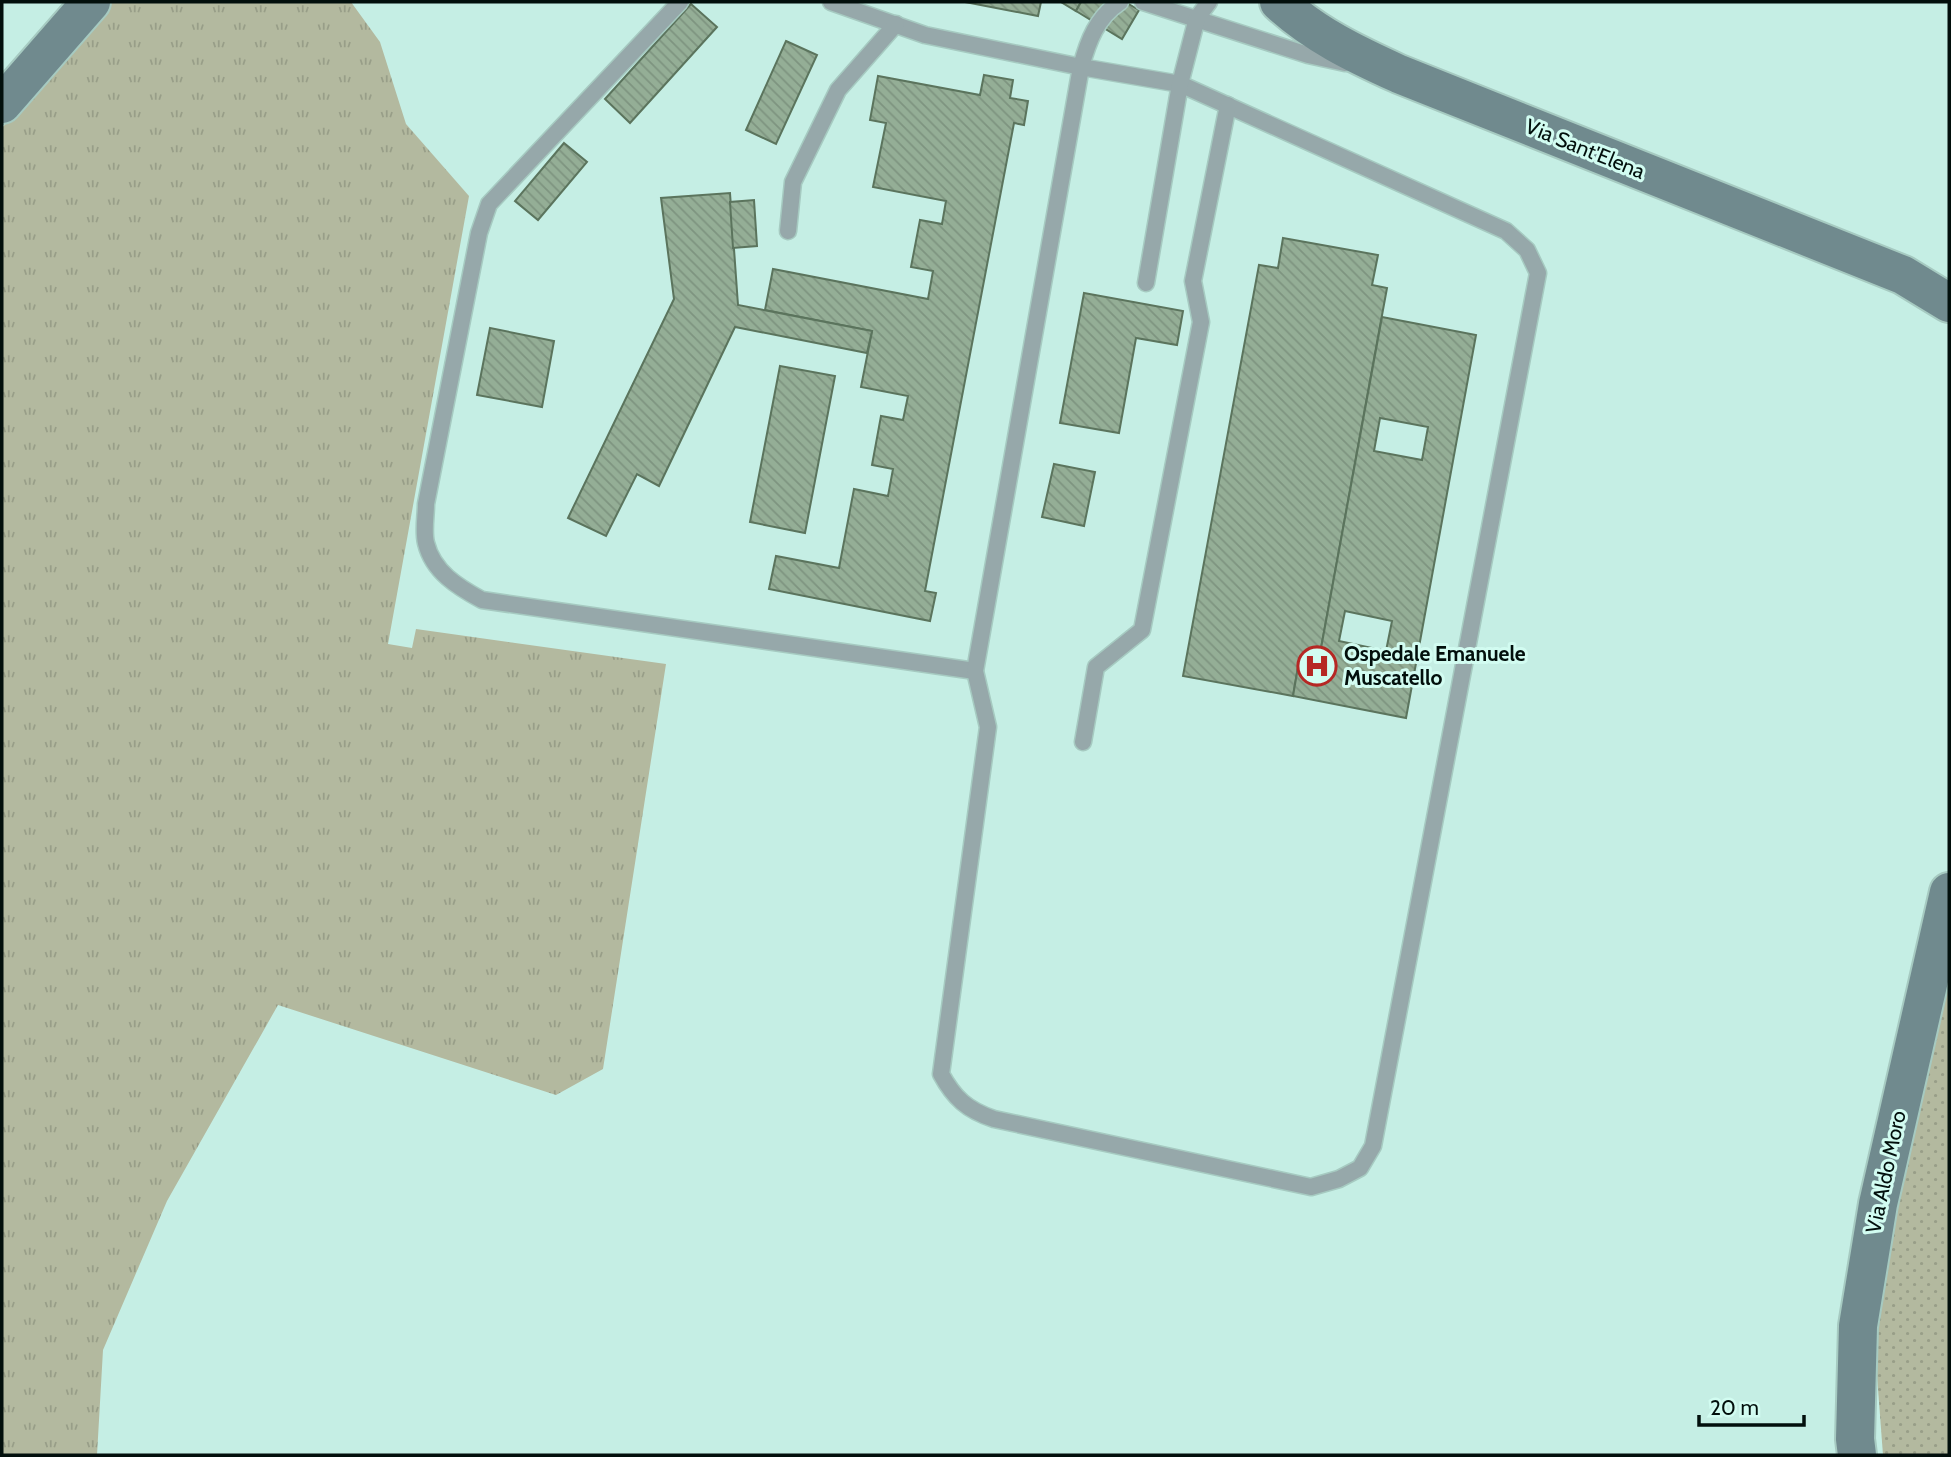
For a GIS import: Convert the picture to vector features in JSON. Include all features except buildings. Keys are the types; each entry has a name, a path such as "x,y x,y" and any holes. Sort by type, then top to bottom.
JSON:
{"main road":[{"path":"2,104 90,2"},
{"name":"Via Sant'Elena","path":"1279,2 1342,48 1399,74 1903,275"},
{"path":"1903,275 1949,281"},
{"path":"1903,275 1949,303"},
{"name":"Via Aldo Moro","path":"1857,1455 1855,1439 1858,1326 1873,1231 1949,892"}],"lane":[{"path":"680,2 489,204 479,233 426,504 426,542 436,564 455,585 482,600 975,671"},
{"path":"831,2 925,35 1081,67 1180,84 1506,230 1527,250 1538,274 1373,1146 1360,1168 1339,1179 1311,1187 994,1119 975,1113 951,1093 941,1074 988,727 975,671 1081,67 1090,35 1111,8 1120,2"},
{"path":"1143,2 1308,55 1399,74"},
{"path":"1146,283 1180,84 1197,18 1209,2"},
{"path":"788,231 793,182 838,90 896,24"},
{"path":"1083,742 1096,667 1142,630 1201,323 1194,281 1228,105"}],"green space":[{"path":"112,2 351,2 380,42 406,124 469,196 388,644 412,648 416,629 666,664 603,1069 556,1095 278,1005 167,1201 103,1350 97,1455 2,1455 2,128"},
{"path":"1949,971 1949,1455 1883,1455 1874,1336 1900,1189"}],"place":[{"name":"Ospedale Emanuele Muscatello","path":"1317,666"}]}
